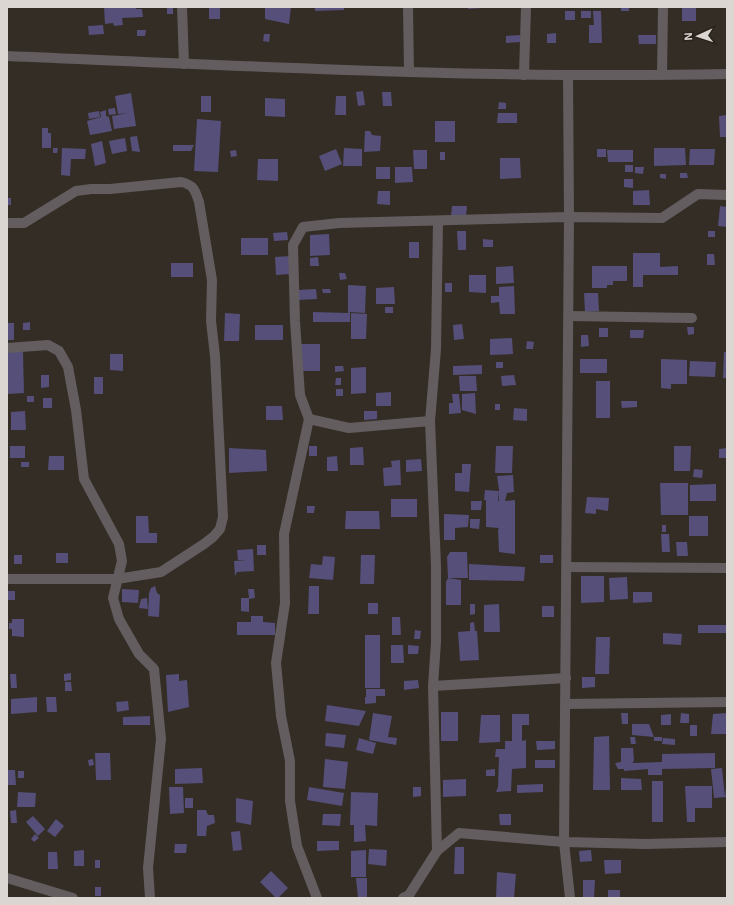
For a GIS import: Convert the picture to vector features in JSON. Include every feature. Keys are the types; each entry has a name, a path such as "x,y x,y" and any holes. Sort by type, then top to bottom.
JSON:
{"street":[{"path":"182,7 184,64"},
{"path":"408,7 410,72"},
{"path":"524,75 526,7"},
{"path":"662,75 663,7"},
{"path":"7,56 184,64 524,75 568,76 727,74"},
{"path":"568,76 569,316 564,842 570,898"},
{"path":"7,223 24,223 76,191 173,182 190,184 195,191 199,202 212,280 211,321 215,356 223,518 220,529 213,537 199,548 161,572 116,579 7,579"},
{"path":"317,898 297,846 290,801 290,761 281,716 276,663 285,604 284,534 309,419 300,395 295,321 293,245 303,227 339,223 569,217 662,218 698,194 727,196"},
{"path":"437,851 434,686 436,642 436,566 430,421 436,349 438,221"},
{"path":"569,316 692,318"},
{"path":"7,348 48,345 59,351 68,367 76,410 84,479 119,544 122,561 116,579 113,598 119,619 139,654 154,669 161,739 148,868 150,898"},
{"path":"309,419 350,428 430,421"},
{"path":"567,567 727,568"},
{"path":"434,686 566,678"},
{"path":"565,704 727,702"},
{"path":"404,898 409,894 437,851 460,833 564,842 646,844 727,842"},
{"path":"7,878 73,898"}],"building":[{"path":"104,7 136,7 136,9 142,9 143,17 122,18 123,25 114,26 113,23 105,24"},
{"path":"167,7 173,7 173,14 167,14"},
{"path":"209,7 220,7 220,19 209,19"},
{"path":"265,7 291,7 289,24 265,19"},
{"path":"315,7 344,7 344,10 315,11"},
{"path":"468,7 483,7 483,8 468,9"},
{"path":"621,7 629,7 629,11 621,11"},
{"path":"682,7 696,7 696,21 682,21"},
{"path":"565,11 575,11 575,20 565,20"},
{"path":"581,11 591,11 591,18 581,18"},
{"path":"593,11 601,11 602,43 589,43 589,25 594,25"},
{"path":"103,25 104,34 89,35 88,26"},
{"path":"137,30 146,30 145,36 137,36"},
{"path":"556,33 556,43 547,43 547,34"},
{"path":"264,34 270,34 269,42 263,41"},
{"path":"520,35 521,42 506,43 506,36"},
{"path":"638,35 656,35 656,44 639,44"},
{"path":"363,91 365,105 358,106 356,92"},
{"path":"382,92 391,92 392,106 383,106"},
{"path":"131,93 136,126 114,129 112,116 128,113 118,114 115,96"},
{"path":"201,96 211,96 211,112 201,112"},
{"path":"336,96 346,96 346,115 335,115"},
{"path":"265,98 285,99 285,117 265,116"},
{"path":"499,102 506,103 506,109 498,109"},
{"path":"115,108 116,114 109,115 108,109"},
{"path":"106,110 106,116 109,117 112,131 90,135 87,121 101,117 100,112"},
{"path":"99,111 100,117 89,119 88,113"},
{"path":"498,113 517,113 517,123 497,123"},
{"path":"727,115 727,137 720,137 719,116"},
{"path":"197,119 221,121 218,172 194,171"},
{"path":"435,121 455,121 455,142 435,142"},
{"path":"42,128 48,128 48,133 51,133 51,148 42,148"},
{"path":"365,131 370,131 372,135 381,136 380,151 364,152"},
{"path":"137,136 140,152 132,151 130,137"},
{"path":"125,138 127,151 112,154 109,141"},
{"path":"102,141 106,163 95,166 91,144"},
{"path":"173,145 194,145 191,151 173,151"},
{"path":"53,148 58,148 57,153 53,153"},
{"path":"62,148 86,149 85,159 71,159 70,176 61,175"},
{"path":"344,148 362,149 362,166 343,166"},
{"path":"654,148 685,148 686,165 654,166"},
{"path":"336,149 342,164 325,171 319,156"},
{"path":"597,149 606,149 606,157 597,157"},
{"path":"690,149 715,149 714,165 689,165"},
{"path":"236,150 237,156 231,157 230,151"},
{"path":"413,150 427,150 427,169 414,169"},
{"path":"607,150 633,150 633,162 608,162"},
{"path":"440,152 445,152 445,160 440,160"},
{"path":"500,158 520,158 521,178 500,179"},
{"path":"258,159 278,159 278,181 257,180"},
{"path":"625,165 633,165 633,172 625,172"},
{"path":"376,167 390,167 390,179 376,179"},
{"path":"395,167 412,167 413,182 395,183"},
{"path":"635,167 644,167 643,174 635,173"},
{"path":"680,173 687,173 688,178 680,178"},
{"path":"660,174 666,174 666,179 660,178"},
{"path":"624,179 633,179 633,188 624,187"},
{"path":"649,190 650,205 633,205 633,191"},
{"path":"378,191 390,191 390,205 377,204"},
{"path":"7,198 11,198 11,205 7,205"},
{"path":"452,206 467,206 466,216 451,216"},
{"path":"720,206 727,207 727,227 718,226"},
{"path":"457,231 466,231 466,250 458,250"},
{"path":"708,231 715,231 715,237 708,237"},
{"path":"287,232 288,240 274,241 273,233"},
{"path":"329,234 330,255 310,256 310,235"},
{"path":"241,238 268,238 268,255 241,255"},
{"path":"483,239 493,240 493,247 483,247"},
{"path":"409,242 419,242 419,258 409,258"},
{"path":"633,253 660,253 660,267 678,266 678,275 643,275 643,287 633,287"},
{"path":"707,254 714,254 715,265 707,265"},
{"path":"291,256 291,274 276,275 275,257"},
{"path":"318,257 319,266 310,266 310,258"},
{"path":"171,263 193,263 193,277 171,277"},
{"path":"513,266 514,283 496,284 496,267"},
{"path":"592,266 627,266 627,281 613,281 613,285 607,285 607,288 592,288"},
{"path":"339,273 345,273 347,279 340,280"},
{"path":"469,275 486,275 486,293 469,292"},
{"path":"445,283 452,283 452,292 445,292"},
{"path":"348,285 366,286 365,313 350,312 350,322 313,322 313,312 348,313"},
{"path":"514,286 515,314 500,314 499,302 491,303 491,296 499,296 499,287"},
{"path":"394,287 395,304 376,304 376,288"},
{"path":"316,289 317,299 298,300 298,290"},
{"path":"322,289 330,289 331,293 323,293"},
{"path":"584,293 598,293 599,311 585,312"},
{"path":"385,307 393,307 393,313 385,313"},
{"path":"225,313 240,314 239,341 224,341"},
{"path":"351,313 367,314 366,339 351,339"},
{"path":"30,322 30,330 23,330 23,323"},
{"path":"7,323 14,323 14,340 7,340"},
{"path":"462,324 464,339 454,340 453,325"},
{"path":"255,325 283,325 283,340 255,340"},
{"path":"687,327 694,327 694,334 688,335"},
{"path":"599,328 608,328 608,337 599,337"},
{"path":"630,330 644,330 643,338 630,338"},
{"path":"581,335 588,335 589,346 581,347"},
{"path":"512,338 513,354 490,355 490,339"},
{"path":"527,341 534,342 533,349 526,349"},
{"path":"300,344 320,344 320,371 300,371"},
{"path":"8,352 23,352 24,393 8,394"},
{"path":"724,352 727,352 727,378 723,378"},
{"path":"110,354 123,354 123,371 110,370"},
{"path":"580,359 607,359 607,373 580,373"},
{"path":"661,359 687,360 687,384 671,384 671,389 661,388"},
{"path":"690,361 716,362 715,377 689,376"},
{"path":"496,362 503,362 503,368 496,368"},
{"path":"482,365 482,374 453,375 453,366"},
{"path":"335,366 343,366 344,371 335,372"},
{"path":"366,367 366,393 351,394 351,368"},
{"path":"41,375 49,375 49,387 41,388"},
{"path":"514,375 516,385 502,386 501,376"},
{"path":"459,376 476,376 477,391 460,391"},
{"path":"94,377 103,377 103,394 94,394"},
{"path":"336,378 341,378 341,385 335,385"},
{"path":"596,381 610,381 610,418 596,418"},
{"path":"336,389 343,389 343,396 336,396"},
{"path":"391,392 391,406 376,406 376,393"},
{"path":"475,393 476,414 462,410 462,394"},
{"path":"452,394 459,394 461,413 449,414 449,403 453,403"},
{"path":"27,396 34,396 34,402 27,402"},
{"path":"43,398 52,398 52,408 43,408"},
{"path":"621,401 637,401 637,407 622,408"},
{"path":"495,404 500,404 500,410 495,410"},
{"path":"266,406 282,406 283,420 266,420"},
{"path":"514,408 527,409 527,421 513,420"},
{"path":"25,411 26,430 11,430 11,412"},
{"path":"364,411 377,411 377,419 364,420"},
{"path":"10,446 25,446 25,458 10,458"},
{"path":"309,446 317,446 317,456 309,456"},
{"path":"496,446 513,446 512,473 495,473"},
{"path":"674,446 691,446 690,471 674,471"},
{"path":"363,447 364,465 350,465 350,448"},
{"path":"229,448 266,450 267,471 229,473"},
{"path":"727,448 727,458 719,458 719,449"},
{"path":"49,456 64,456 64,470 48,470"},
{"path":"337,456 338,471 327,471 327,457"},
{"path":"421,459 422,471 406,472 406,460"},
{"path":"400,460 401,485 384,486 383,468 392,467 391,461"},
{"path":"21,462 29,462 29,467 21,467"},
{"path":"462,464 471,464 469,492 455,491 455,473 462,473"},
{"path":"694,469 703,470 702,478 693,477"},
{"path":"513,475 514,492 507,493 505,501 515,500 515,554 499,552 499,528 486,527 486,500 484,500 485,490 499,491 497,476"},
{"path":"660,483 688,483 688,515 661,515"},
{"path":"716,484 716,501 690,501 690,485"},
{"path":"587,497 609,498 608,511 596,509 596,514 585,513"},
{"path":"391,499 417,499 417,517 391,517"},
{"path":"471,501 482,501 481,510 471,510"},
{"path":"307,506 315,506 314,513 307,513"},
{"path":"346,511 379,511 380,529 345,529"},
{"path":"444,514 469,515 468,527 455,528 455,540 444,540"},
{"path":"136,516 148,516 149,533 157,533 157,543 136,543"},
{"path":"689,516 708,516 708,536 689,536"},
{"path":"470,519 480,519 479,529 470,528"},
{"path":"662,525 666,525 666,532 662,532"},
{"path":"661,534 669,534 670,552 662,552"},
{"path":"676,542 687,542 688,556 677,556"},
{"path":"257,545 266,545 266,555 257,555"},
{"path":"253,549 254,571 237,572 235,576 234,561 247,560 238,560 237,550"},
{"path":"450,552 467,552 468,578 448,578 447,557"},
{"path":"56,553 68,553 68,563 56,563"},
{"path":"14,555 22,555 22,564 14,564"},
{"path":"361,555 375,555 374,584 360,584"},
{"path":"540,555 553,555 553,563 540,563"},
{"path":"323,556 335,557 333,580 309,578 311,564 322,565"},
{"path":"469,564 525,567 524,581 469,580"},
{"path":"581,576 604,576 604,602 581,603"},
{"path":"627,577 628,599 610,600 609,578"},
{"path":"448,578 461,580 461,605 446,605 446,582"},
{"path":"155,586 157,593 160,595 159,617 148,616 149,593 151,588"},
{"path":"309,586 319,586 319,614 308,614"},
{"path":"122,589 139,590 138,603 122,602"},
{"path":"248,589 254,589 255,598 249,599 249,612 241,611 241,598 249,598"},
{"path":"7,591 15,591 15,600 7,600"},
{"path":"633,592 652,592 652,602 633,603"},
{"path":"147,598 148,609 139,608 141,599"},
{"path":"368,603 378,603 378,614 368,614"},
{"path":"470,604 475,604 475,614 470,615"},
{"path":"499,604 500,632 484,632 484,605"},
{"path":"542,606 554,606 554,617 542,617"},
{"path":"251,616 263,616 263,622 275,623 275,635 237,635 237,622 251,622"},
{"path":"392,617 400,617 401,635 392,635"},
{"path":"12,619 24,619 24,637 12,636 12,629 9,629 9,623 12,623"},
{"path":"474,622 475,631 477,631 479,660 460,661 458,632 470,631 470,623"},
{"path":"698,625 727,625 727,633 698,633"},
{"path":"415,630 421,631 420,639 414,639"},
{"path":"663,633 682,634 681,645 663,644"},
{"path":"365,635 380,635 380,688 365,688"},
{"path":"596,637 610,637 609,674 595,674"},
{"path":"391,645 403,645 404,663 391,663"},
{"path":"408,645 419,646 418,654 408,654"},
{"path":"71,673 71,680 64,681 64,674"},
{"path":"10,674 16,674 17,688 11,688"},
{"path":"179,674 179,681 187,680 189,707 168,712 166,675"},
{"path":"582,677 595,677 595,687 582,688"},
{"path":"418,680 419,688 404,690 404,681"},
{"path":"65,682 71,682 72,691 65,691"},
{"path":"366,689 385,689 385,696 376,696 376,703 365,704"},
{"path":"37,697 37,712 11,714 11,699"},
{"path":"46,697 56,697 57,712 47,712"},
{"path":"128,701 129,710 117,712 116,702"},
{"path":"327,705 366,711 359,726 325,721"},
{"path":"441,712 458,712 458,741 441,741"},
{"path":"373,713 392,716 388,737 397,738 396,745 369,740"},
{"path":"621,713 628,713 628,724 622,724"},
{"path":"681,713 689,714 689,723 680,723"},
{"path":"727,713 727,734 711,734 713,714"},
{"path":"512,714 529,714 529,725 522,725 522,741 526,740 526,768 512,769 511,791 496,792 498,787 499,757 495,757 496,749 505,749 505,741 512,741"},
{"path":"671,714 671,725 661,725 661,715"},
{"path":"481,715 500,715 500,742 479,743"},
{"path":"150,716 150,725 123,725 123,717"},
{"path":"632,724 649,724 654,737 632,735"},
{"path":"690,725 697,725 697,736 690,736"},
{"path":"326,733 346,735 344,748 325,746"},
{"path":"609,736 610,790 593,790 594,737"},
{"path":"630,737 635,737 636,744 631,744"},
{"path":"654,737 662,737 662,741 654,741"},
{"path":"359,738 376,743 373,754 356,750"},
{"path":"663,738 675,739 675,745 662,744"},
{"path":"536,741 555,741 555,749 537,750"},
{"path":"621,748 633,748 633,763 662,762 662,754 715,753 715,768 662,769 662,775 648,775 648,769 624,771 624,769 618,769 615,763 621,762"},
{"path":"95,753 110,753 111,780 96,780"},
{"path":"93,759 94,765 89,766 88,760"},
{"path":"325,759 348,762 345,789 323,787"},
{"path":"535,760 555,760 555,768 535,768"},
{"path":"202,768 203,783 175,784 175,769"},
{"path":"722,768 725,797 727,788 727,797 714,798 711,769"},
{"path":"495,769 495,776 486,776 486,770"},
{"path":"7,770 15,770 16,785 7,785"},
{"path":"18,771 24,771 24,778 18,778"},
{"path":"621,778 641,779 642,790 621,790"},
{"path":"466,779 466,796 443,797 443,780"},
{"path":"652,781 663,781 663,822 652,822"},
{"path":"543,784 543,792 517,793 517,785"},
{"path":"685,786 712,786 712,808 695,808 695,822 687,822"},
{"path":"169,787 183,787 184,813 170,814"},
{"path":"309,787 344,793 342,806 307,800"},
{"path":"413,787 421,787 421,796 413,797"},
{"path":"18,792 36,793 35,807 17,807"},
{"path":"351,792 378,793 377,826 365,825 366,841 354,842 354,825 350,825"},
{"path":"185,798 193,798 193,808 185,808"},
{"path":"236,798 253,801 251,825 236,822"},
{"path":"16,810 17,823 11,823 10,811"},
{"path":"197,810 206,810 208,815 214,815 215,823 207,826 206,836 197,836"},
{"path":"323,814 341,814 340,826 322,825"},
{"path":"499,814 511,814 511,825 500,825"},
{"path":"33,816 45,829 38,836 26,822"},
{"path":"56,819 64,826 55,837 47,831"},
{"path":"240,831 242,850 233,851 231,832"},
{"path":"35,834 39,838 34,842 31,839"},
{"path":"317,841 339,841 339,850 317,851"},
{"path":"175,844 187,844 186,853 174,853"},
{"path":"455,847 464,847 464,874 454,874"},
{"path":"369,849 387,850 386,866 368,864"},
{"path":"84,850 84,866 74,866 74,851"},
{"path":"366,850 366,877 351,877 351,851"},
{"path":"591,850 592,861 580,862 579,851"},
{"path":"48,852 57,852 58,869 48,869"},
{"path":"95,860 100,860 100,868 95,868"},
{"path":"604,860 621,860 621,873 605,874"},
{"path":"271,871 288,888 278,898 276,898 260,882"},
{"path":"497,872 516,874 514,898 496,898"},
{"path":"356,878 367,878 367,898 358,898"},
{"path":"583,880 595,880 594,898 583,898"},
{"path":"95,887 101,887 101,896 95,896"},
{"path":"608,890 620,890 620,898 608,898"}]}
